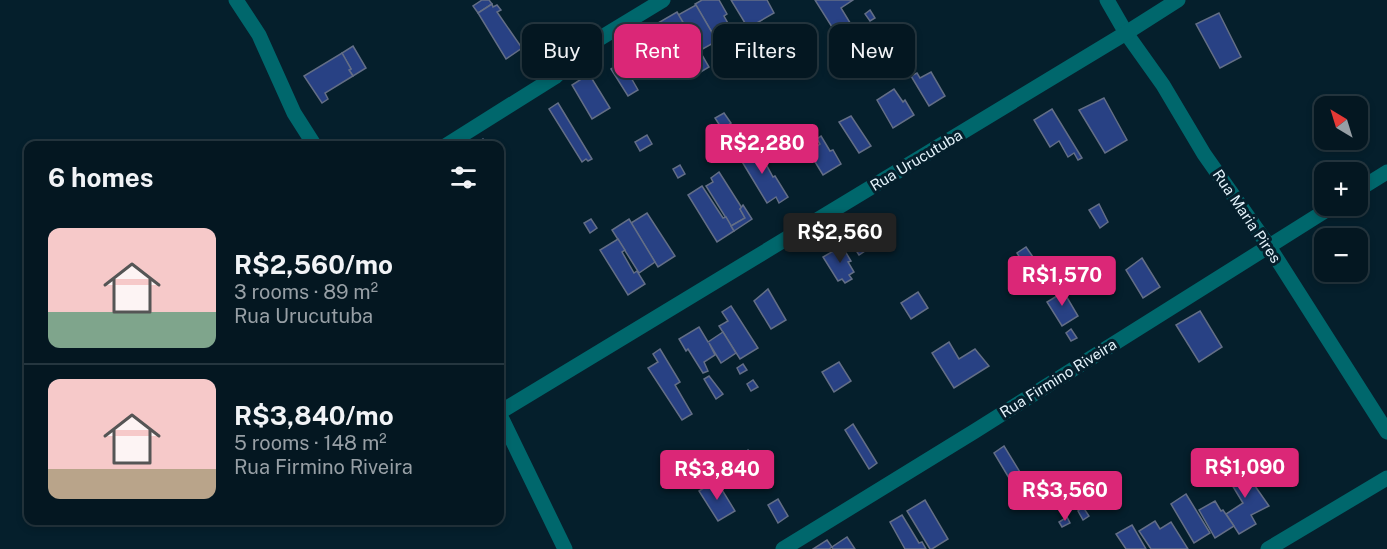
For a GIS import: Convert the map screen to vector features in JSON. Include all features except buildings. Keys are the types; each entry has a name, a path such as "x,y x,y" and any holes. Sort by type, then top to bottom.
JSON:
{"street":[{"path":"236,0 259,35 294,113 312,141"},
{"path":"453,141 555,76 589,45 663,0"},
{"name":"Rua Maria Pires","path":"1107,0 1126,33 1163,85 1204,153 1268,245 1387,432"},
{"name":"Rua Urucutuba","path":"504,412 1178,0"},
{"path":"1368,184 1387,172"},
{"name":"Rua Firmino Riveira","path":"783,549 1316,216"},
{"path":"504,422 565,549"},
{"path":"1268,549 1387,478"}]}
